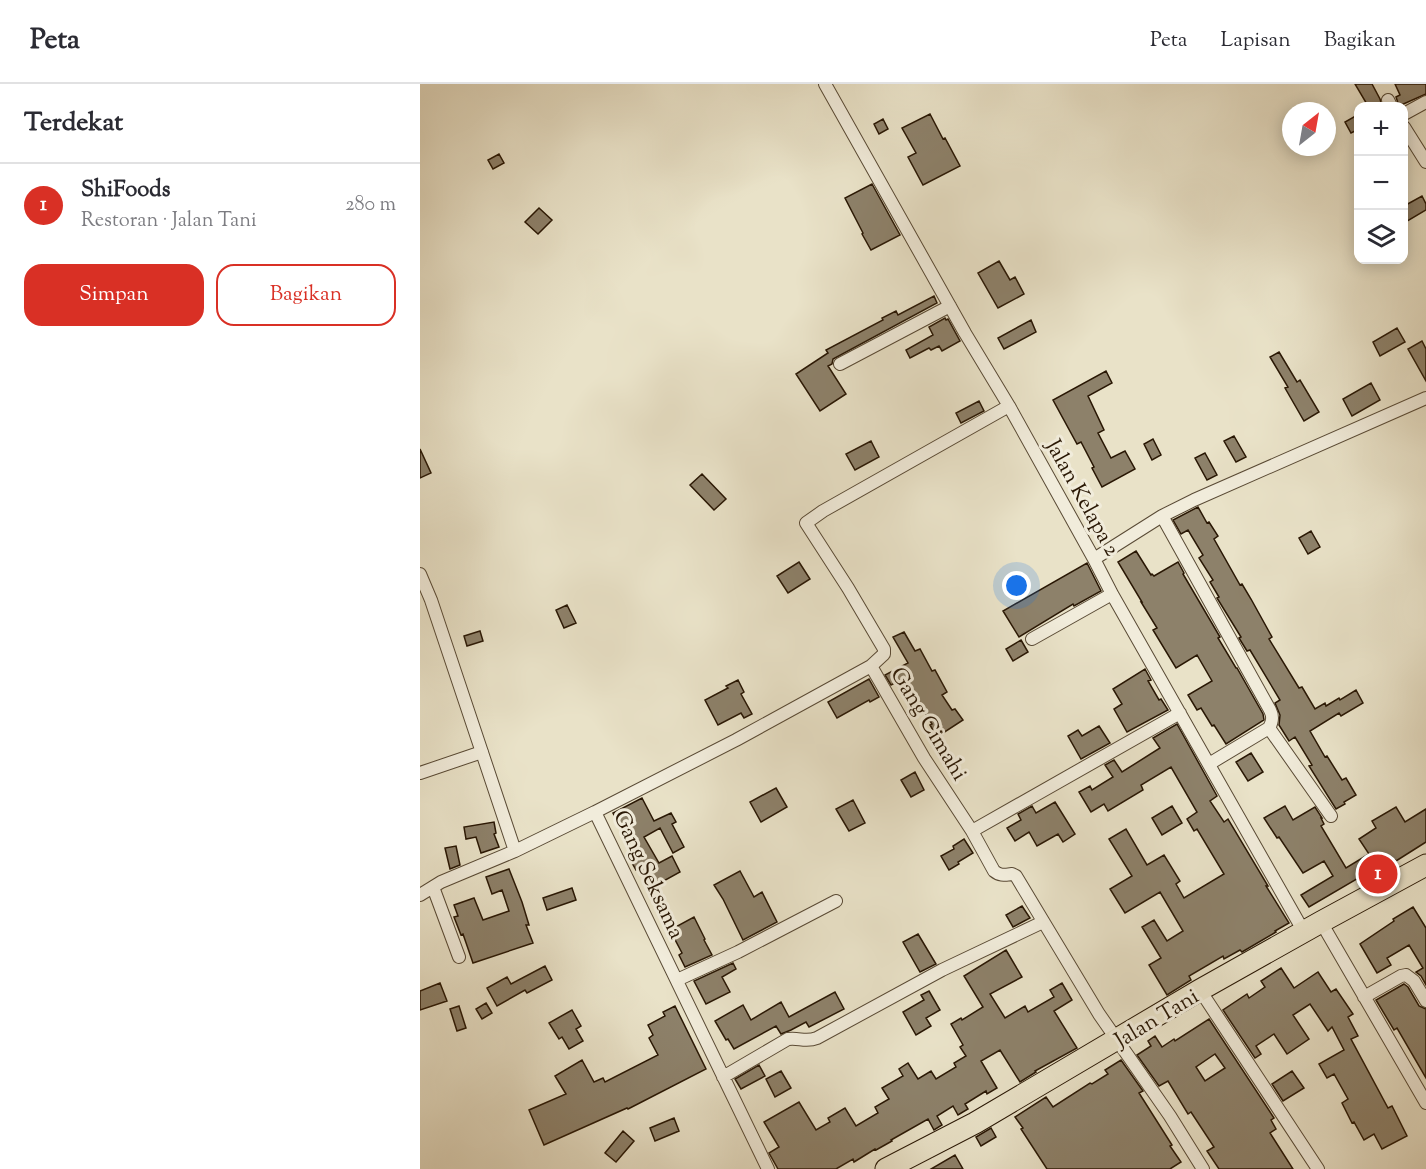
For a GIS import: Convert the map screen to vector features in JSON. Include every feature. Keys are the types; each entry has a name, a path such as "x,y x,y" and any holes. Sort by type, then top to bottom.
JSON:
{"highway":[{"name":"Jalan Tani","path":"886,1169 975,1123 1200,990 1426,865"}],"street":[{"name":"Jalan Kelapa 2","path":"825,84 1009,406 1209,764 1312,927 1364,996 1426,1103"},
{"path":"1408,112 1426,102"},
{"path":"1408,133 1426,162"},
{"path":"840,364 950,306"},
{"path":"1094,559 1162,516 1223,486 1426,398"},
{"name":"Gang Cimahi","path":"1009,406 823,511 806,523 884,648 884,654 871,666 924,758 972,831 994,871 1002,876 1012,874 1016,876 1099,1014 1170,1116 1203,1169"},
{"path":"1162,516 1272,713 1273,721 1269,728 1209,764"},
{"path":"420,574 431,600 514,851"},
{"path":"1032,639 1112,594"},
{"name":"Gang Seksama","path":"768,1169 596,812 736,740 871,666"},
{"path":"972,831 1180,713"},
{"path":"1269,728 1330,816"},
{"path":"420,773 482,752"},
{"path":"420,895 441,882 596,812"},
{"path":"433,886 459,957"},
{"path":"677,980 738,952 836,901"},
{"path":"723,1077 788,1039 809,1041 817,1038 932,976 1043,922"},
{"path":"1364,996 1406,975 1413,981 1426,1002"},
{"path":"1200,990 1318,1169"}],"building":[{"path":"1355,84 1372,84 1381,102 1366,102"},
{"path":"1395,84 1426,84 1426,94 1408,102 1398,102 1396,97 1400,95"},
{"path":"930,114 960,166 923,185 908,157 916,153 902,128"},
{"path":"1354,117 1354,132 1351,133 1345,122"},
{"path":"883,119 888,129 879,134 874,124"},
{"path":"499,154 504,163 493,169 488,160"},
{"path":"872,184 900,235 871,250 845,198"},
{"path":"1422,196 1426,210 1408,221 1408,204"},
{"path":"539,208 552,220 538,234 525,222"},
{"path":"999,261 1010,280 1015,277 1024,294 998,308 978,273"},
{"path":"934,296 937,303 833,359 832,364 828,366 846,394 820,411 796,374 828,353 826,350 883,320 882,318 896,311 898,315"},
{"path":"945,318 948,319 960,341 942,351 939,346 931,350 929,348 910,358 906,350 933,335 929,327"},
{"path":"1031,320 1036,332 1004,349 998,338"},
{"path":"1397,328 1405,342 1380,356 1373,342"},
{"path":"1422,341 1426,349 1426,381 1408,349"},
{"path":"1279,352 1297,382 1300,380 1319,412 1304,421 1285,388 1288,387 1270,357"},
{"path":"1106,371 1112,383 1088,396 1104,430 1098,433 1111,458 1125,451 1135,469 1102,487 1081,442 1077,444 1053,400"},
{"path":"1371,383 1380,400 1352,416 1343,399"},
{"path":"979,401 984,411 961,423 956,413"},
{"path":"1234,436 1246,457 1236,462 1224,441"},
{"path":"1153,439 1161,455 1152,460 1144,444"},
{"path":"871,441 879,457 855,470 846,454"},
{"path":"420,449 431,473 420,478"},
{"path":"1205,453 1217,475 1207,480 1195,458"},
{"path":"702,474 726,499 714,510 690,485"},
{"path":"1198,507 1218,536 1214,539 1272,637 1269,639 1299,688 1302,687 1315,709 1325,703 1326,706 1339,698 1340,700 1356,690 1363,703 1341,716 1339,713 1310,731 1325,757 1327,756 1342,780 1346,778 1356,795 1336,809 1309,766 1312,765 1295,737 1289,741 1279,725 1280,715 1275,703 1280,700 1250,650 1247,651 1217,598 1219,597 1210,582 1213,580 1199,558 1203,555 1188,530 1181,534 1173,520"},
{"path":"1311,531 1320,547 1308,554 1299,538"},
{"path":"1136,551 1151,575 1154,576 1178,562 1220,637 1218,638 1263,714 1264,720 1226,744 1201,708 1197,710 1188,695 1212,681 1197,655 1176,668 1153,630 1157,628 1118,562"},
{"path":"799,562 810,579 788,593 777,576"},
{"path":"1087,563 1101,591 1074,606 1073,604 1019,637 1003,611"},
{"path":"567,605 576,623 564,628 556,610"},
{"path":"480,631 483,641 467,646 464,636"},
{"path":"904,632 915,651 920,649 932,671 935,670 947,692 942,695 952,710 955,709 963,720 937,737 922,708 919,710 901,680 891,685 885,675 908,663 893,637"},
{"path":"1021,640 1028,652 1013,661 1006,649"},
{"path":"1145,669 1151,680 1148,681 1168,710 1127,732 1114,709 1122,704 1113,689"},
{"path":"869,679 879,697 837,718 828,702"},
{"path":"738,680 744,692 741,694 752,714 744,718 741,713 718,725 705,700"},
{"path":"1177,724 1217,796 1210,801 1224,822 1228,819 1289,923 1242,952 1240,950 1224,959 1223,956 1189,976 1191,980 1167,995 1149,965 1161,958 1142,927 1154,920 1167,941 1183,931 1160,892 1125,913 1110,889 1132,876 1109,839 1126,829 1147,865 1164,855 1180,881 1176,884 1184,898 1224,874 1197,829 1194,831 1187,819 1197,812 1171,767 1141,785 1143,790 1108,811 1104,804 1091,812 1079,792 1090,786 1092,790 1113,777 1105,765 1114,760 1122,772 1160,748 1153,738"},
{"path":"1099,726 1110,743 1081,759 1068,736 1078,730 1082,736"},
{"path":"1251,753 1263,772 1248,781 1236,762"},
{"path":"915,772 924,790 911,797 901,780"},
{"path":"776,788 787,807 761,822 750,802"},
{"path":"642,798 654,821 671,813 676,822 672,824 684,847 673,853 660,828 644,837 659,863 672,856 680,872 651,888 640,868 636,870 631,861 637,858 613,813"},
{"path":"853,800 865,823 849,831 836,809"},
{"path":"1055,802 1075,834 1063,842 1058,834 1037,846 1029,832 1015,841 1007,828 1021,820 1018,814 1032,806 1036,813"},
{"path":"1172,806 1182,823 1162,835 1152,818"},
{"path":"1285,806 1293,820 1315,807 1324,824 1321,826 1346,868 1369,854 1359,839 1376,828 1372,821 1396,807 1405,822 1426,809 1426,842 1396,861 1378,870 1377,867 1309,907 1301,895 1333,876 1324,861 1303,873 1279,837 1277,838 1264,818"},
{"path":"494,822 496,833 494,834 499,847 481,853 476,837 466,839 464,827"},
{"path":"964,839 973,853 949,870 941,856 954,849 953,846"},
{"path":"456,846 460,865 450,869 445,848"},
{"path":"509,869 522,902 529,925 526,925 533,943 473,963 463,934 461,935 454,917 458,916 454,905 474,898 483,920 509,911 502,890 492,894 486,877"},
{"path":"740,871 754,897 762,892 777,922 743,940 714,885"},
{"path":"572,888 576,900 547,910 543,898"},
{"path":"1022,906 1030,918 1013,927 1006,915"},
{"path":"1413,907 1426,928 1426,985 1416,972 1423,968 1409,945 1387,958 1391,965 1377,973 1360,944"},
{"path":"694,917 712,955 685,967 679,955 682,953 670,930"},
{"path":"918,934 936,964 920,972 903,942"},
{"path":"1006,950 1022,977 990,994 1005,1018 1025,1006 1028,1012 1054,997 1050,990 1062,983 1072,1000 1054,1011 1077,1048 1020,1082 1000,1050 981,1061 997,1088 987,1094 986,1091 965,1104 968,1109 958,1115 953,1106 937,1116 942,1125 934,1130 928,1119 854,1162 853,1159 836,1169 778,1169 769,1153 779,1147 764,1122 799,1102 816,1130 830,1122 828,1118 845,1108 856,1126 878,1113 875,1107 889,1099 882,1088 903,1076 899,1069 908,1063 918,1079 931,1071 936,1079 956,1067 954,1063 966,1056 960,1047 963,1045 951,1024 983,1007 964,976"},
{"path":"733,963 736,969 722,977 730,992 706,1004 694,981"},
{"path":"545,966 552,980 527,993 525,990 497,1006 487,988 507,977 511,984"},
{"path":"1281,968 1294,988 1318,972 1331,992 1336,989 1353,1014 1348,1017 1358,1036 1351,1039 1388,1108 1392,1106 1407,1136 1382,1149 1374,1134 1364,1140 1342,1103 1348,1099 1334,1074 1327,1078 1319,1064 1344,1050 1332,1027 1328,1031 1310,1004 1293,1015 1309,1039 1287,1054 1274,1034 1256,1046 1261,1054 1255,1058 1223,1010 1247,994 1249,998 1265,987 1261,981"},
{"path":"440,983 447,1001 420,1010 420,991"},
{"path":"1404,984 1419,1006 1426,1009 1426,1078 1397,1028 1394,1030 1376,1000"},
{"path":"929,991 940,1010 926,1018 931,1026 916,1035 903,1012 924,1000 921,995"},
{"path":"835,992 844,1009 809,1027 806,1022 781,1034 776,1026 734,1049 715,1021 743,1005 751,1020 781,1002 789,1017"},
{"path":"486,1003 492,1013 482,1019 476,1009"},
{"path":"459,1006 466,1028 457,1031 450,1009"},
{"path":"675,1006 706,1069 628,1109 544,1145 529,1110 566,1094 555,1076 582,1060 594,1082 603,1078 605,1082 658,1055 649,1038 653,1035 648,1025 665,1016 663,1012"},
{"path":"572,1010 581,1026 576,1029 583,1041 569,1049 562,1037 559,1039 549,1023"},
{"path":"1209,1019 1274,1118 1271,1120 1276,1129 1270,1133 1293,1169 1219,1169 1207,1151 1214,1147 1191,1112 1188,1114 1168,1081 1159,1086 1137,1055 1151,1046 1148,1041 1155,1036 1162,1047 1174,1039 1175,1041","holes":["1215,1054 1225,1068 1205,1081 1196,1067"]},
{"path":"1121,1060 1143,1091 1139,1093 1181,1162 1170,1169 1047,1169 1015,1117 1046,1097 1053,1107 1108,1074 1105,1070"},
{"path":"759,1065 765,1076 741,1089 735,1079"},
{"path":"781,1071 791,1088 775,1097 766,1079"},
{"path":"1292,1071 1304,1088 1283,1101 1272,1084"},
{"path":"674,1118 679,1131 655,1141 650,1128"},
{"path":"991,1128 996,1137 981,1146 976,1137"},
{"path":"623,1131 634,1141 616,1162 605,1153"},
{"path":"955,1155 963,1169 931,1169"}],"place":[{"name":"ShiFoods","path":"1378,874"}]}
